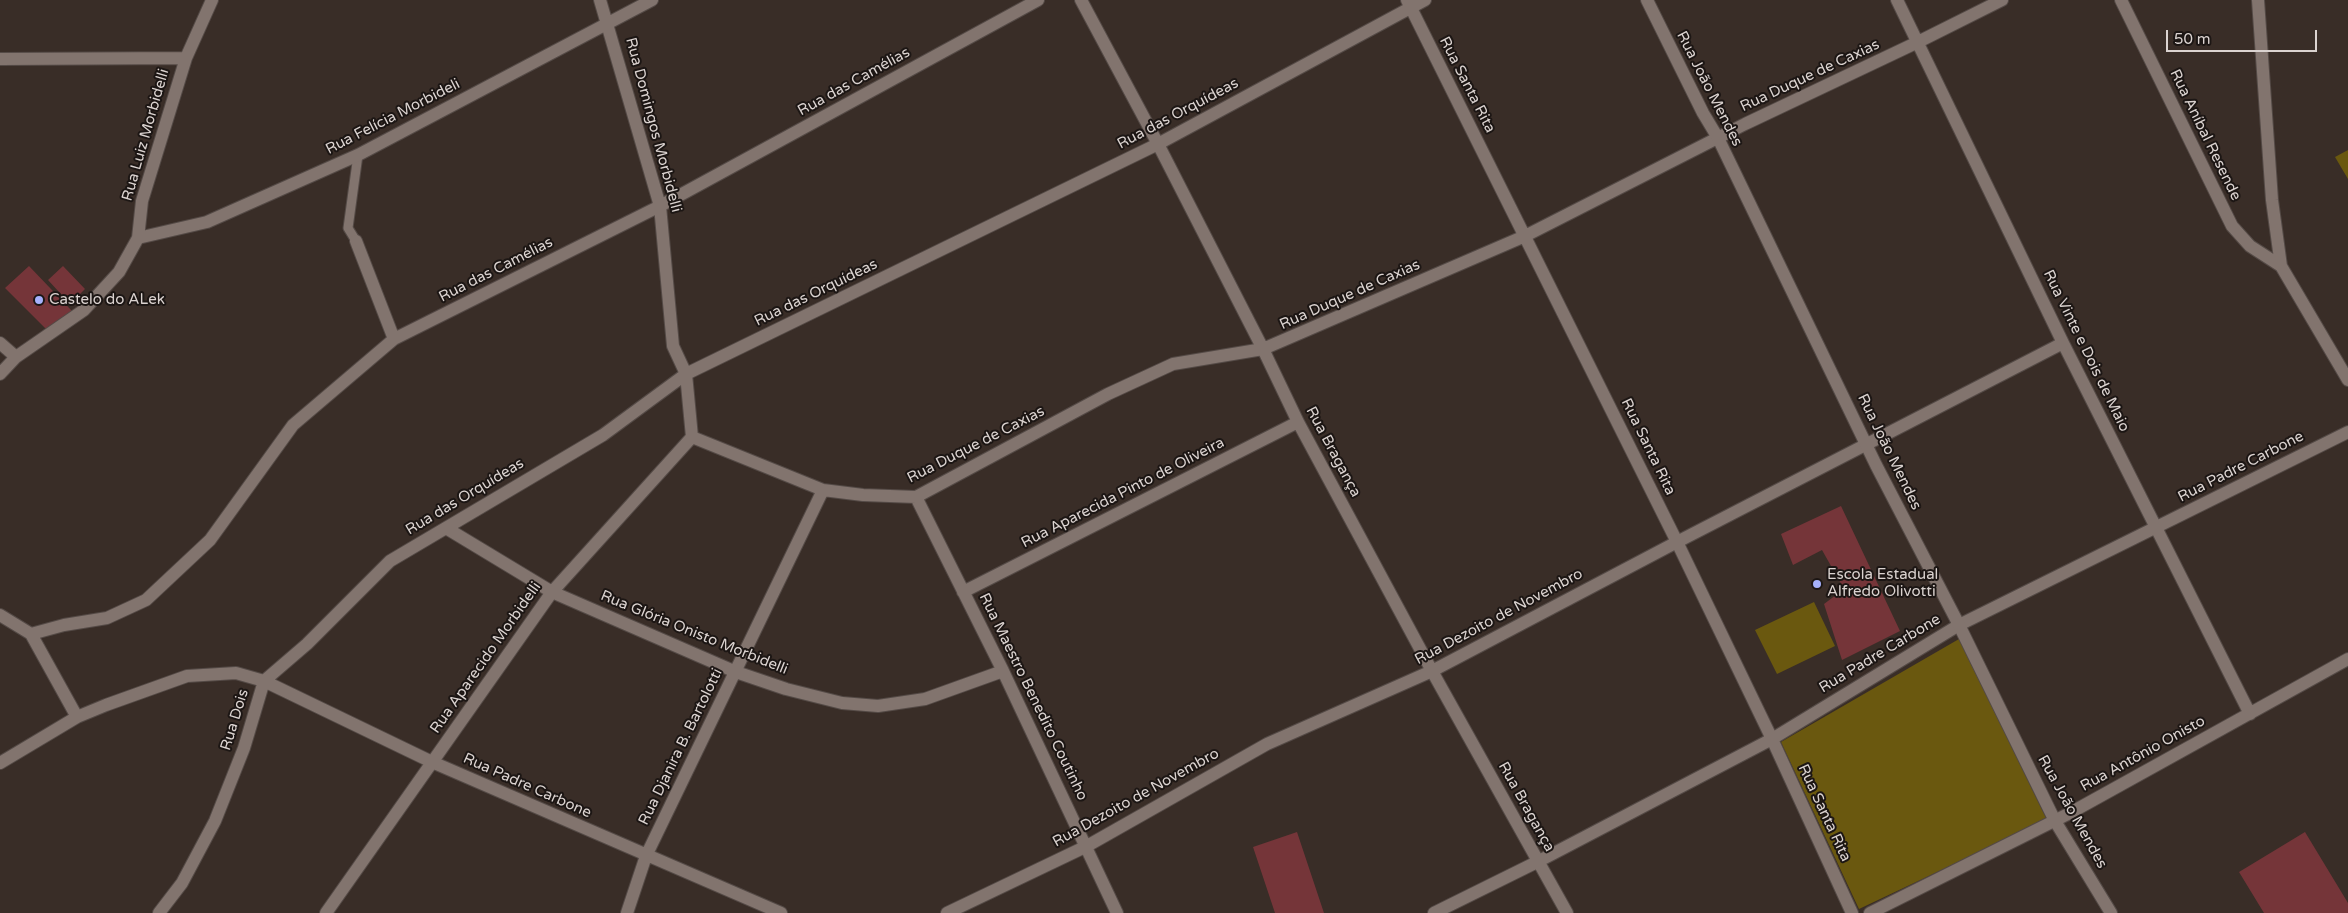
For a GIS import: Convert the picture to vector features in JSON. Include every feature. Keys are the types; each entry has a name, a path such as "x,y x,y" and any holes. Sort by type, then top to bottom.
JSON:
{"street":[{"name":"Rua Luiz Morbidelli","path":"0,374 16,357 84,310 119,272 138,238 142,201 186,58 212,0"},
{"name":"Rua Domingos Morbidelli","path":"600,0 608,22 660,206 673,346 686,374 692,438"},
{"name":"Rua Felícia Morbideli","path":"138,238 207,222 358,155 652,0"},
{"name":"Rua das Camélias","path":"31,634 107,618 146,600 210,540 293,425 394,339 660,206 1038,0"},
{"name":"Rua Bragança","path":"1081,0 1158,144 1263,349 1298,422 1432,671 1567,913"},
{"name":"Rua das Orquídeas","path":"264,681 307,644 390,561 603,435 686,374 1158,144 1409,4 1425,0"},
{"name":"Rua João Mendes","path":"1647,0 1702,113 1718,138 1866,443 1959,625 2055,821 2111,913"},
{"name":"Rua Vinte e Dois de Maio","path":"1897,0 2062,344 2250,714"},
{"name":"Rua Duque de Caxias","path":"692,438 823,490 863,495 916,497 1108,394 1174,364 1263,349 1525,236 1718,138 2002,0"},
{"name":"Rua Aníbal Resende","path":"2121,0 2232,226 2250,246 2281,266"},
{"path":"2258,0 2272,200 2281,266 2348,380"},
{"name":"Rua Santa Rita","path":"1409,4 1677,542 1772,739 1852,913"},
{"path":"0,59 186,58"},
{"path":"356,241 394,339"},
{"path":"0,343 16,357"},
{"name":"Rua Dezoito de Novembro","path":"947,913 1087,846 1267,744 1432,671 1866,443 2062,344"},
{"name":"Rua Aparecida Pinto de Oliveira","path":"963,592 1298,422"},
{"name":"Rua Padre Carbone","path":"1434,913 1537,862 1772,739 1959,625 2348,432"},
{"name":"Rua Aparecido Morbidelli","path":"326,913 552,592 692,438"},
{"name":"Rua Djanira B. Bartolotti","path":"626,913 646,856 823,490"},
{"name":"Rua Maestro Benedito Coutinho","path":"916,497 1003,671 1087,846 1116,913"},
{"name":"Rua Glória Onisto Morbidelli","path":"446,528 552,592 736,672 786,689 842,703 878,706 925,699 1003,671"},
{"path":"0,616 31,634 77,717"},
{"name":"Rua Antônio Onisto","path":"1870,913 2055,821 2348,659"},
{"name":"Rua Dois","path":"0,763 77,717 187,676 236,673 264,681 244,748 215,821 182,883 159,913"},
{"name":"Rua Padre Carbone","path":"264,681 432,762 781,913"}],"lane":[{"path":"356,241 348,228 358,155"}],"shaded area":[{"path":"2348,150 2348,179 2335,157"},
{"path":"1814,602 1835,646 1777,674 1755,630"},
{"path":"1959,639 2047,820 1859,909 1781,742"}],"building":[{"name":"Castelo do ALek","path":"29,266 72,311 50,333 5,288"},
{"path":"63,266 85,289 70,304 48,280"},
{"path":"1841,506 1900,631 1842,660 1824,604 1844,589 1822,550 1793,565 1781,534"},
{"path":"1297,832 1324,913 1275,913 1253,847"},
{"path":"2305,832 2348,903 2348,913 2264,913 2239,872"}],"place":[{"name":"Castelo do ALek","path":"39,300"},
{"name":"Escola Estadual Alfredo Olivotti","path":"1817,584"}]}
